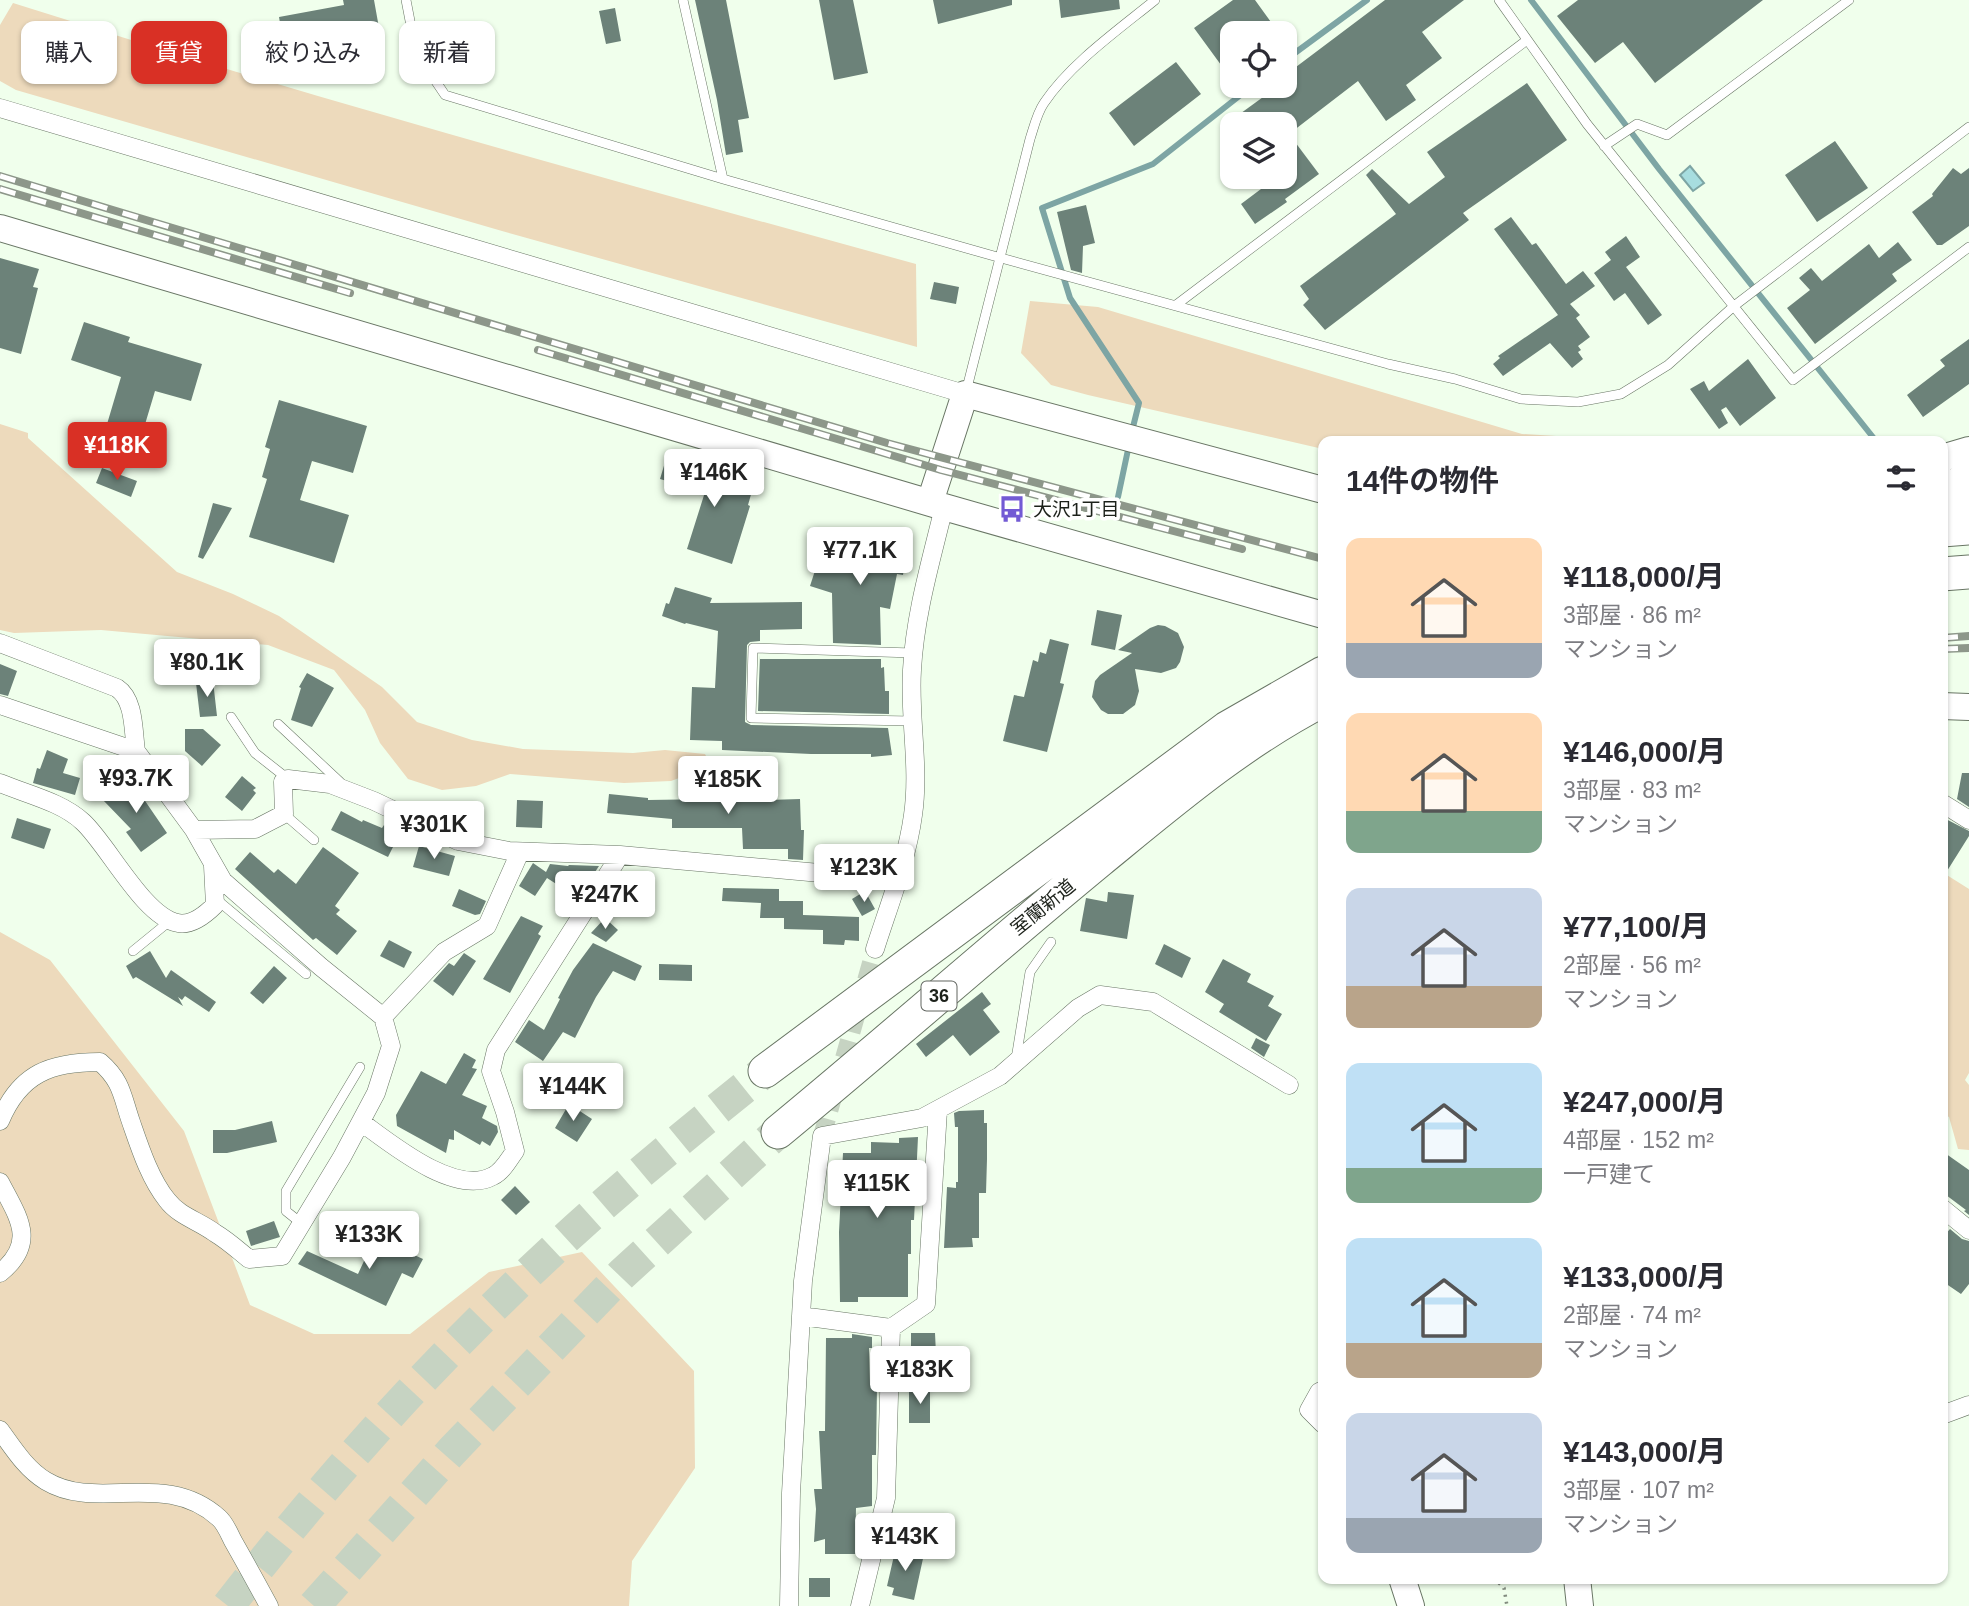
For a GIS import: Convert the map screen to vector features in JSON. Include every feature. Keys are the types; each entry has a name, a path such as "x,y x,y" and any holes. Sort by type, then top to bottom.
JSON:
{"highway":[{"path":"1948,506 1969,504"},
{"path":"1948,529 1969,527"},
{"path":"1948,554 1969,552"},
{"path":"1948,574 1969,572"},
{"path":"1227,728 1264,688 1318,652"},
{"name":"室蘭新道","path":"765,1071 1227,728 1318,676"},
{"name":"室蘭新道","path":"778,1132 1170,802 1238,752 1318,703"},
{"path":"1130,835 1216,789 1318,725"}],"street":[{"path":"0,108 965,394 1318,489"},
{"path":"0,228 937,505 1318,614"},
{"path":"875,949 907,851 914,812 914,653 937,505 965,394"},
{"path":"1948,456 1969,450"},
{"path":"1948,482 1969,475"},
{"path":"0,643 117,688 125,694 131,711 136,751 194,830 223,881 383,1017 391,1046 376,1093 361,1122 282,1256 249,1259 215,1232 179,1213 154,1180 131,1121 122,1089 113,1073 100,1062 72,1062 49,1069 25,1081 0,1121"},
{"path":"0,705 136,751"},
{"path":"1948,706 1969,707"},
{"path":"194,830 255,829 284,814 283,782 288,779 330,784 458,841 520,852 620,855 897,880"},
{"path":"0,783 69,811 82,821 158,914 177,923 200,918 215,905 212,862"},
{"path":"1948,807 1969,820"},
{"path":"383,1017 444,952 487,926 520,852"},
{"path":"361,1122 396,1148 443,1174 472,1181 493,1176 507,1163 515,1151 491,1071 496,1050 620,855"},
{"path":"789,1606 791,1493 803,1281 822,1136 922,1118 939,1110 1000,1076 1078,1008 1100,995 1153,1002 1289,1085"},
{"path":"801,1316 891,1328 926,1304 939,1110"},
{"path":"0,1182 22,1223 23,1241 11,1265 0,1273"},
{"path":"1948,1213 1969,1230"},
{"path":"860,1606 886,1498 891,1328"},
{"path":"1318,1394 1309,1410 1318,1419"},
{"path":"1948,1413 1969,1405"},
{"path":"0,1430 17,1455 37,1475 62,1489 80,1493 148,1491 182,1497 202,1506 221,1519 269,1606"},
{"path":"1404,1584 1411,1606"},
{"path":"1578,1584 1580,1606"}],"lane":[{"path":"406,0 416,52 444,95 723,179 1001,258 1521,399 1578,402 1621,394 1668,365 1734,306 1969,127"},
{"path":"683,0 723,179"},
{"path":"965,394 1030,138 1043,105 1068,74 1155,0"},
{"path":"1499,0 1604,146 1793,380 1969,247"},
{"path":"1604,146 1637,124 1667,135 1849,0"},
{"path":"1175,305 1527,40"},
{"path":"912,721 756,720 751,718 751,692 753,648 914,653"},
{"path":"231,718 255,752 288,779"},
{"path":"278,724 350,792"},
{"path":"284,814 314,840"},
{"path":"215,899 306,974"},
{"path":"133,951 171,920"},
{"path":"1015,1065 1030,972 1051,942"},
{"path":"300,1223 286,1211 286,1191 360,1067"}],"path":[{"path":"1500,1584 1504,1588 1507,1606"}],"shaded area":[{"path":"13,3 71,21 21,21 21,84 117,84 117,36 131,40 131,84 227,84 227,68 241,73 241,84 279,84 916,264 917,347 502,231 16,90 0,81 0,25"},
{"path":"1030,301 1098,307 1522,434 1555,436 1318,436 1318,448 1051,385 1021,353"},
{"path":"0,424 28,433 28,438 177,572 279,616 382,687 417,722 472,740 523,749 633,753 665,750 705,754 711,766 671,781 624,783 510,774 476,786 442,790 408,779 380,743 365,710 334,670 268,645 101,630 14,633 0,630"},
{"path":"1948,876 1969,889 1969,1073 1965,1080 1969,1085 1969,1150 1958,1149 1949,1117"},
{"path":"0,932 50,960 184,1131 250,1305 314,1334 410,1334 489,1272 582,1252 694,1371 695,1468 632,1561 629,1606 0,1606"}],"water":[{"path":"1690,166 1704,183 1693,191 1680,175"}],"building":[{"path":"343,0 374,0 378,21 280,21 279,17 344,5"},
{"path":"695,0 726,0 749,118 738,120 743,152 726,155"},
{"path":"819,0 853,0 868,73 834,80"},
{"path":"933,0 1012,0 1012,5 938,24"},
{"path":"1059,0 1119,0 1120,9 1061,18"},
{"path":"1233,0 1255,0 1270,21 1220,21 1220,64 1194,28"},
{"path":"1385,0 1464,0 1422,32 1442,58 1406,85 1416,100 1386,121 1358,81 1297,128 1297,112 1242,112 1262,98 1297,98 1297,66"},
{"path":"1578,0 1763,0 1655,83 1623,42 1595,63 1557,16"},
{"path":"615,8 621,41 606,44 599,11"},
{"path":"1176,62 1201,94 1134,146 1109,113"},
{"path":"1527,83 1567,140 1463,213 1469,220 1325,330 1303,305 1309,299 1300,286 1396,214 1366,175 1372,169 1409,204 1445,177 1427,152"},
{"path":"1835,141 1868,188 1817,222 1785,175"},
{"path":"1297,145 1319,174 1285,199 1287,202 1255,224 1241,204 1261,189 1297,189"},
{"path":"1953,168 1961,174 1969,168 1969,226 1942,245 1937,245 1912,212 1933,196"},
{"path":"1086,205 1095,243 1083,246 1082,273 1071,270 1057,212"},
{"path":"1511,217 1532,245 1536,243 1566,284 1583,271 1595,286 1570,304 1580,315 1576,318 1590,337 1578,346 1581,350 1578,352 1583,359 1572,368 1550,343 1503,376 1493,364 1500,358 1498,356 1558,315 1494,229"},
{"path":"1626,236 1640,257 1626,267 1662,315 1648,325 1625,293 1614,301 1594,273 1611,260 1605,252"},
{"path":"1898,242 1912,260 1892,274 1897,281 1815,344 1787,308 1810,290 1799,278 1811,268 1822,281 1869,244 1879,258"},
{"path":"0,258 39,269 33,287 38,288 21,354 0,348"},
{"path":"934,282 959,287 956,304 930,299"},
{"path":"84,322 130,337 128,342 202,364 191,401 155,391 137,451 102,441 121,377 71,360"},
{"path":"1969,339 1969,384 1923,417 1907,395 1945,366 1940,360"},
{"path":"1748,359 1776,398 1740,426 1726,407 1721,410 1728,423 1719,429 1690,389 1704,381 1709,391"},
{"path":"279,400 367,426 353,473 312,461 300,500 349,515 334,563 249,537 267,479 262,477 270,449 265,447"},
{"path":"666,459 754,484 732,564 687,549 705,492 660,479"},
{"path":"102,468 137,481 131,497 96,483"},
{"path":"213,503 232,508 203,559 198,557"},
{"path":"880,536 908,540 903,575 897,574 890,609 880,607 881,645 833,643 832,593 810,586 825,540 861,551 863,544 878,548"},
{"path":"675,587 712,598 710,603 802,602 802,629 760,630 760,641 747,645 745,722 751,725 888,728 892,755 871,757 871,754 722,750 722,741 690,740 692,687 715,688 718,631 662,616"},
{"path":"1097,610 1122,615 1115,650 1091,645"},
{"path":"1158,625 1178,633 1184,647 1176,668 1161,673 1135,669 1139,691 1135,705 1123,714 1108,714 1101,710 1092,697 1095,681 1132,653 1118,650"},
{"path":"1050,639 1069,644 1060,683 1064,684 1047,752 1003,741 1014,695 1024,697 1033,660 1038,662 1040,652 1046,654"},
{"path":"760,655 760,659 881,659 885,691 889,691 889,714 758,711"},
{"path":"0,664 17,671 8,696 0,694"},
{"path":"307,673 334,688 312,727 291,720 301,688 299,687"},
{"path":"213,681 217,716 200,717 196,683"},
{"path":"185,729 203,729 221,745 202,766 185,751"},
{"path":"47,750 68,759 63,773 80,778 75,795 33,783 37,768 40,769"},
{"path":"1962,773 1969,773 1969,807 1957,799"},
{"path":"242,776 256,788 253,790 256,793 242,811 225,797"},
{"path":"125,779 141,795 167,833 141,852 126,832 131,829 103,800"},
{"path":"714,789 768,789 768,800 800,799 801,830 804,830 803,860 788,859 788,849 743,849 742,828 672,828 672,819 607,813 609,794 648,800 714,799"},
{"path":"517,800 543,801 542,828 516,827"},
{"path":"341,811 362,822 363,820 382,828 384,825 400,833 388,857 331,830"},
{"path":"17,818 51,829 44,849 11,838"},
{"path":"1948,820 1969,831 1969,836 1948,869"},
{"path":"419,846 455,856 449,876 413,867"},
{"path":"323,847 359,873 335,906 340,910 336,914 357,931 337,955 316,938 313,940 235,869 250,852 274,873 278,869 296,884"},
{"path":"533,863 546,872 550,864 599,866 578,898 547,878 535,896 519,886"},
{"path":"723,888 779,889 779,901 803,901 803,915 859,917 859,941 845,940 844,945 823,944 823,930 784,929 784,918 760,918 761,903 722,901"},
{"path":"459,889 486,901 480,914 475,915 452,906"},
{"path":"865,891 875,909 862,916 852,899"},
{"path":"1108,892 1134,895 1127,939 1080,931 1086,898 1107,902"},
{"path":"521,916 543,926 538,934 541,936 510,993 483,979"},
{"path":"605,918 618,930 606,942 591,933"},
{"path":"389,940 412,952 404,968 380,956"},
{"path":"593,943 642,966 635,981 613,971 575,1038 563,1032 543,1061 515,1042 529,1020 544,1030 573,970"},
{"path":"1164,944 1191,958 1182,978 1155,964"},
{"path":"150,951 166,978 171,970 216,1002 209,1012 185,996 182,1000 178,997 183,1006 136,977 133,979 126,966"},
{"path":"464,953 476,961 453,996 433,981 449,963 454,966"},
{"path":"1223,959 1251,974 1247,982 1274,996 1268,1006 1282,1014 1266,1041 1219,1012 1224,1004 1205,992"},
{"path":"659,964 692,965 692,981 659,980"},
{"path":"274,966 287,978 263,1004 250,993"},
{"path":"982,992 991,1004 983,1010 1000,1032 970,1056 953,1035 926,1057 916,1044"},
{"path":"1256,1038 1270,1045 1264,1057 1251,1048"},
{"path":"464,1053 476,1060 472,1068 477,1069 462,1095 487,1106 482,1118 497,1126 498,1132 490,1146 482,1141 480,1145 454,1130 454,1140 449,1139 446,1153 397,1126 396,1115 421,1071 446,1084"},
{"path":"569,1104 592,1119 577,1142 555,1128"},
{"path":"984,1110 984,1123 987,1123 986,1193 979,1193 979,1238 972,1238 973,1247 944,1248 947,1187 956,1188 958,1182 958,1127 955,1127 954,1113"},
{"path":"272,1121 277,1142 227,1153 213,1153 213,1130 235,1130"},
{"path":"918,1137 914,1220 911,1220 911,1254 908,1254 908,1297 858,1297 858,1302 840,1302 839,1232 843,1153 871,1153 871,1142 899,1143 899,1138"},
{"path":"1948,1155 1969,1170 1969,1215 1964,1211 1966,1210 1948,1196"},
{"path":"515,1186 530,1202 516,1215 501,1200"},
{"path":"274,1221 280,1237 251,1246 246,1231"},
{"path":"1950,1229 1969,1241 1969,1284 1961,1294 1948,1285"},
{"path":"375,1237 423,1259 413,1278 402,1273 386,1306 298,1264 307,1251 358,1274"},
{"path":"911,1333 935,1333 936,1354 911,1354"},
{"path":"852,1334 872,1337 872,1348 869,1348 870,1385 877,1385 876,1455 872,1455 872,1506 856,1508 855,1554 825,1554 825,1539 814,1542 814,1489 822,1489 819,1431 825,1431 826,1338 852,1338"},
{"path":"909,1388 930,1388 930,1423 909,1423"},
{"path":"896,1547 924,1554 914,1600 892,1595 894,1588 887,1586"},
{"path":"809,1578 830,1578 830,1597 809,1597"}],"waterway":[{"path":"1297,51 1367,0"},
{"path":"1531,0 1659,169 1872,436"},
{"path":"1132,431 1139,403 1070,298 1042,208 1153,164 1237,98"},
{"path":"1118,497 1129,445"}],"tunnel":[{"path":"822,1136 875,949"},
{"path":"228,1606 351,1457 484,1317 600,1208 765,1071"},
{"path":"314,1606 452,1451 622,1274 778,1132"}],"railway":[{"path":"0,176 887,443 1318,558"},
{"path":"0,189 350,293"},
{"path":"538,350 941,470 1242,549"},
{"path":"1948,638 1969,636"},
{"path":"1948,649 1969,648"}],"place":[{"name":"大沢1丁目","path":"1012,509"}]}
